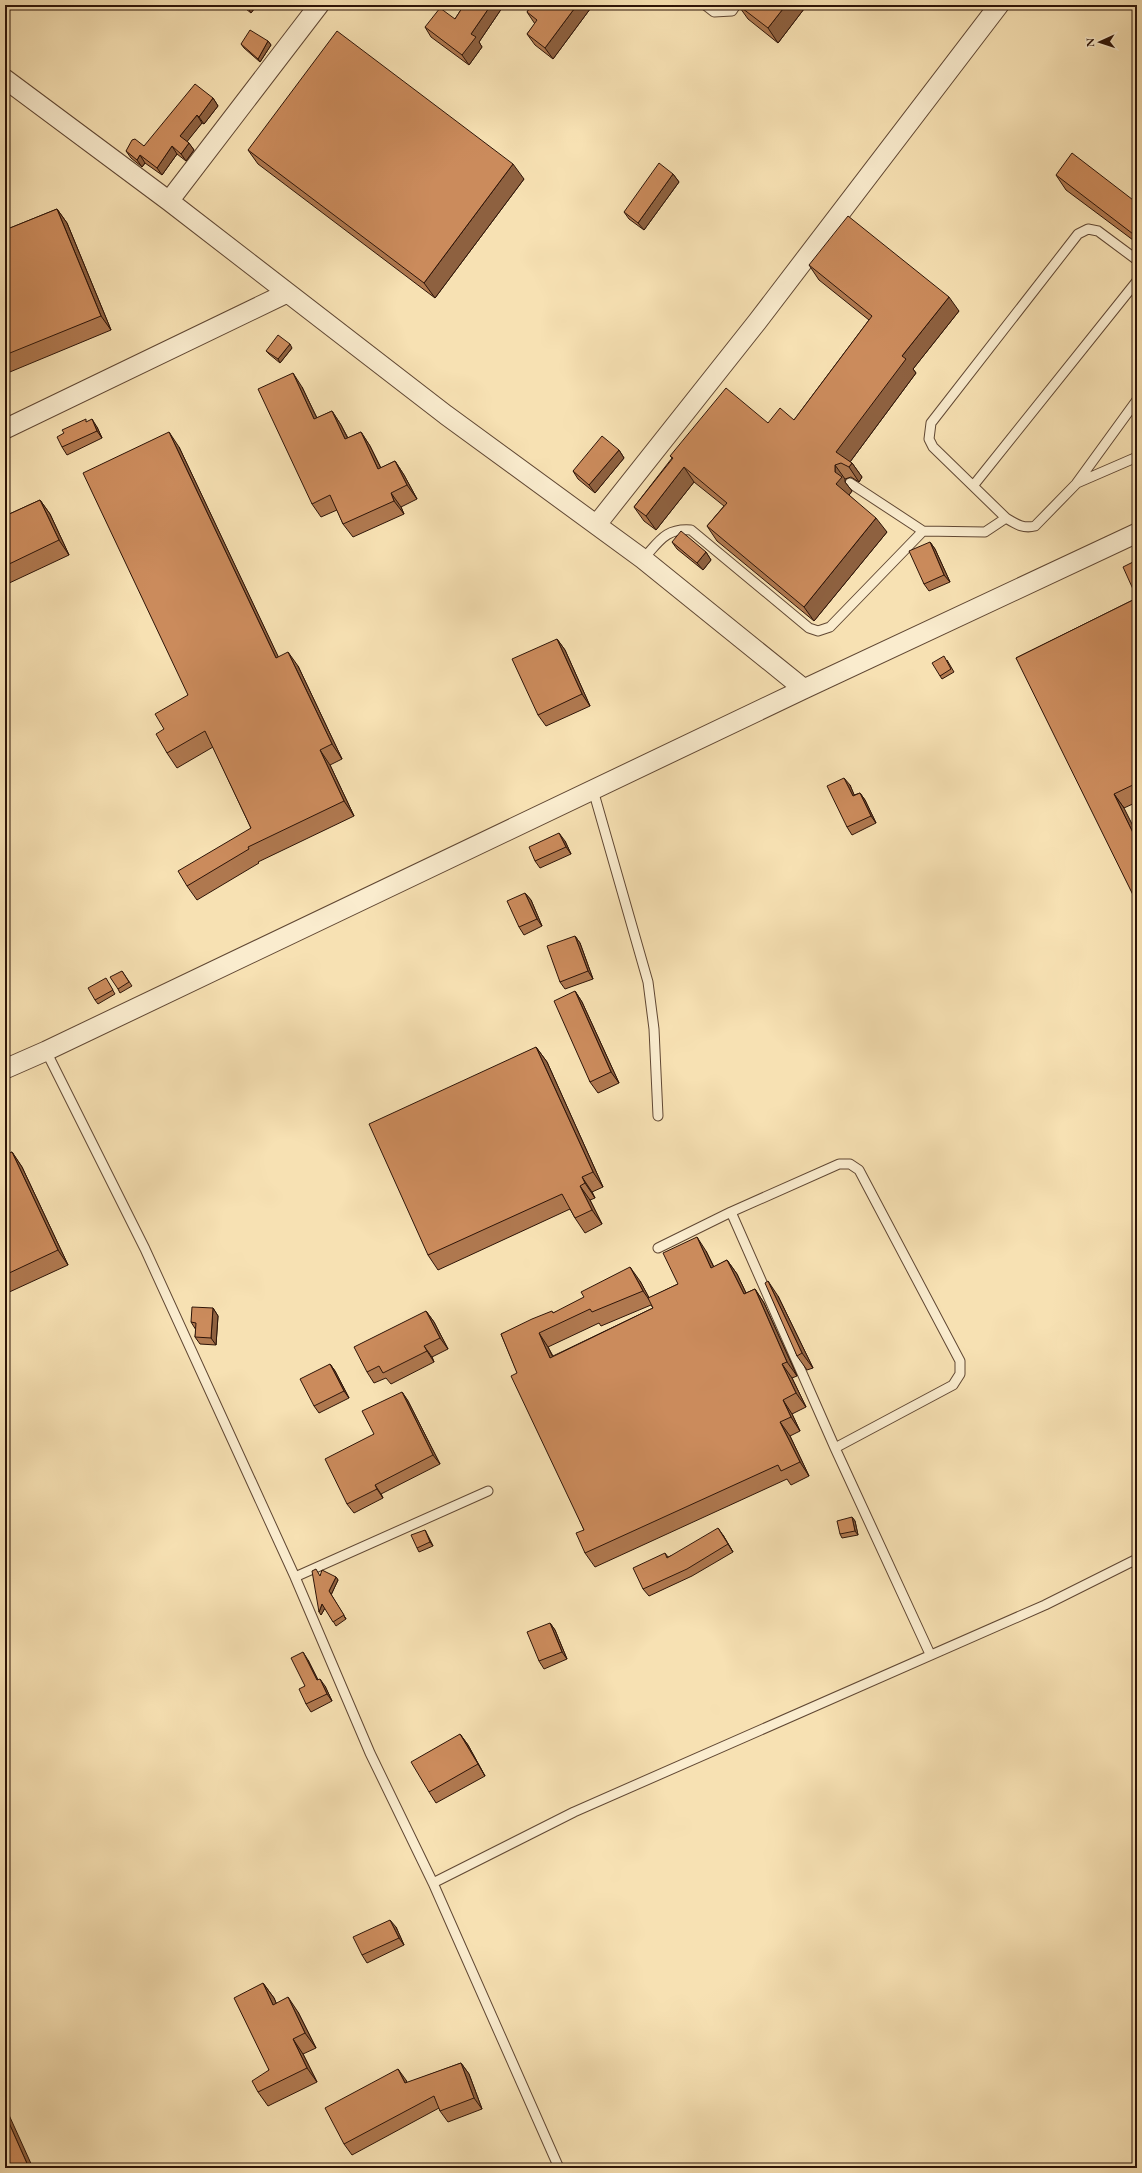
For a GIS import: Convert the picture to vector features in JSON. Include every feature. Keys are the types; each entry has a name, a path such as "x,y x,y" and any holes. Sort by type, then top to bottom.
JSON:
{"street":[{"path":"169,201 319,5"},
{"path":"596,524 756,322 999,5"},
{"path":"5,79 169,201 446,415 643,559 804,688"},
{"path":"5,429 287,293"},
{"path":"5,1069 46,1052 804,688 1137,532"}],"lane":[{"path":"705,5 714,12 732,11 736,5"},
{"path":"1137,260 1098,231 1088,229 1078,234 931,423 929,439 933,447 1006,518 1019,526 1028,528 1035,526 1076,484 1137,400"},
{"path":"973,486 1137,281"},
{"path":"1076,484 1137,457"},
{"path":"850,483 922,531 985,532 1006,518"},
{"path":"643,559 670,532 680,529 691,530 810,628 818,631 830,627 922,531"},
{"path":"593,790 648,982 654,1029 658,1116"},
{"path":"46,1052 145,1249 295,1577 370,1753 433,1882 559,2168"},
{"path":"658,1248 731,1212 839,1164 850,1164 859,1170 960,1361 960,1374 953,1385 835,1448"},
{"path":"731,1212 835,1448 930,1654"},
{"path":"295,1577 488,1492"},
{"path":"433,1882 574,1812 1045,1604 1137,1559"}],"building":[{"path":"464,5 491,5 471,34 476,37 462,55 425,27 440,8 455,19"},
{"path":"532,5 577,5 545,48 527,34 537,20 527,12"},
{"path":"738,5 786,5 768,28"},
{"path":"250,30 268,41 258,59 241,44"},
{"path":"337,31 513,164 424,283 248,150"},
{"path":"195,84 213,98 199,117 197,115 180,136 189,143 181,154 172,146 157,168 140,155 137,160 126,151 132,140 135,139 144,146"},
{"path":"1072,153 1137,203 1137,237 1056,175"},
{"path":"659,163 673,174 638,223 624,212"},
{"path":"57,209 101,316 5,355 5,230"},
{"path":"848,216 949,297 902,356 906,359 836,452 852,463 849,467 841,463 835,465 835,472 842,477 836,484 876,518 804,607 707,526 727,503 684,467 646,516 634,507 673,458 670,456 726,388 768,423 780,408 794,420 872,316 809,265"},
{"path":"278,335 290,344 278,359 266,351"},
{"path":"293,373 314,419 332,411 345,439 361,432 378,469 395,461 407,485 391,493 394,501 343,524 330,495 312,504 258,389"},
{"path":"86,419 86,422 92,419 97,431 62,447 57,437 64,433 62,430"},
{"path":"169,432 276,658 288,652 332,744 320,750 344,801 248,847 249,849 187,886 178,871 251,828 205,731 167,753 156,734 164,729 155,714 188,695 83,473"},
{"path":"602,436 619,450 589,485 573,471"},
{"path":"40,500 59,540 5,566 5,516"},
{"path":"681,531 706,552 697,563 672,542"},
{"path":"930,542 944,575 924,584 909,551"},
{"path":"1137,560 1137,598 1123,567"},
{"path":"1137,598 1137,783 1114,794 1137,841 1137,903 1016,658"},
{"path":"557,639 582,694 538,715 512,659"},
{"path":"944,656 951,669 940,676 932,663"},
{"path":"844,778 853,796 860,793 871,816 847,827 827,786"},
{"path":"559,833 566,847 535,861 529,847"},
{"path":"525,893 537,919 519,927 507,901"},
{"path":"575,936 588,971 560,982 547,946"},
{"path":"122,971 129,982 118,989 110,977"},
{"path":"106,978 113,990 95,1000 88,988"},
{"path":"575,991 611,1072 590,1082 554,1001"},
{"path":"536,1047 593,1172 582,1177 585,1183 580,1186 592,1210 575,1218 562,1194 428,1255 369,1124"},
{"path":"12,1152 58,1250 5,1275 5,1155"},
{"path":"697,1237 711,1268 727,1260 744,1294 755,1289 787,1362 782,1364 796,1393 783,1400 791,1417 780,1422 800,1462 781,1471 778,1465 585,1553 576,1533 584,1530 511,1376 517,1373 501,1334 532,1319 552,1311 553,1313 584,1297 581,1292 630,1267 643,1291 592,1312 590,1309 539,1333 550,1358 653,1308 648,1298 678,1284 663,1253"},
{"path":"768,1281 802,1353 797,1356 765,1283"},
{"path":"192,1307 213,1308 211,1338 195,1337 196,1323 191,1322"},
{"path":"426,1311 440,1338 424,1346 427,1351 383,1373 379,1366 367,1372 354,1347"},
{"path":"330,1364 344,1391 314,1406 300,1379"},
{"path":"402,1392 433,1455 375,1485 377,1489 347,1504 325,1459 374,1434 362,1411"},
{"path":"852,1517 855,1531 840,1534 837,1521"},
{"path":"718,1528 728,1544 687,1569 643,1589 633,1568 665,1553 667,1558"},
{"path":"425,1530 430,1542 417,1548 411,1535"},
{"path":"316,1569 320,1576 322,1570 336,1577 329,1591 344,1615 333,1622 322,1604 319,1612 312,1571"},
{"path":"550,1623 562,1652 539,1661 527,1632"},
{"path":"303,1652 317,1680 320,1679 327,1694 306,1704 299,1689 305,1686 291,1658"},
{"path":"460,1734 478,1764 429,1792 411,1762"},
{"path":"390,1920 399,1938 362,1955 353,1937"},
{"path":"263,1983 273,2005 288,1997 305,2033 293,2039 307,2068 258,2092 252,2081 269,2070 234,1998"},
{"path":"461,2063 474,2098 440,2111 434,2096 344,2144 325,2108 398,2069 405,2083"},
{"path":"5,2114 29,2168 5,2168"}]}
